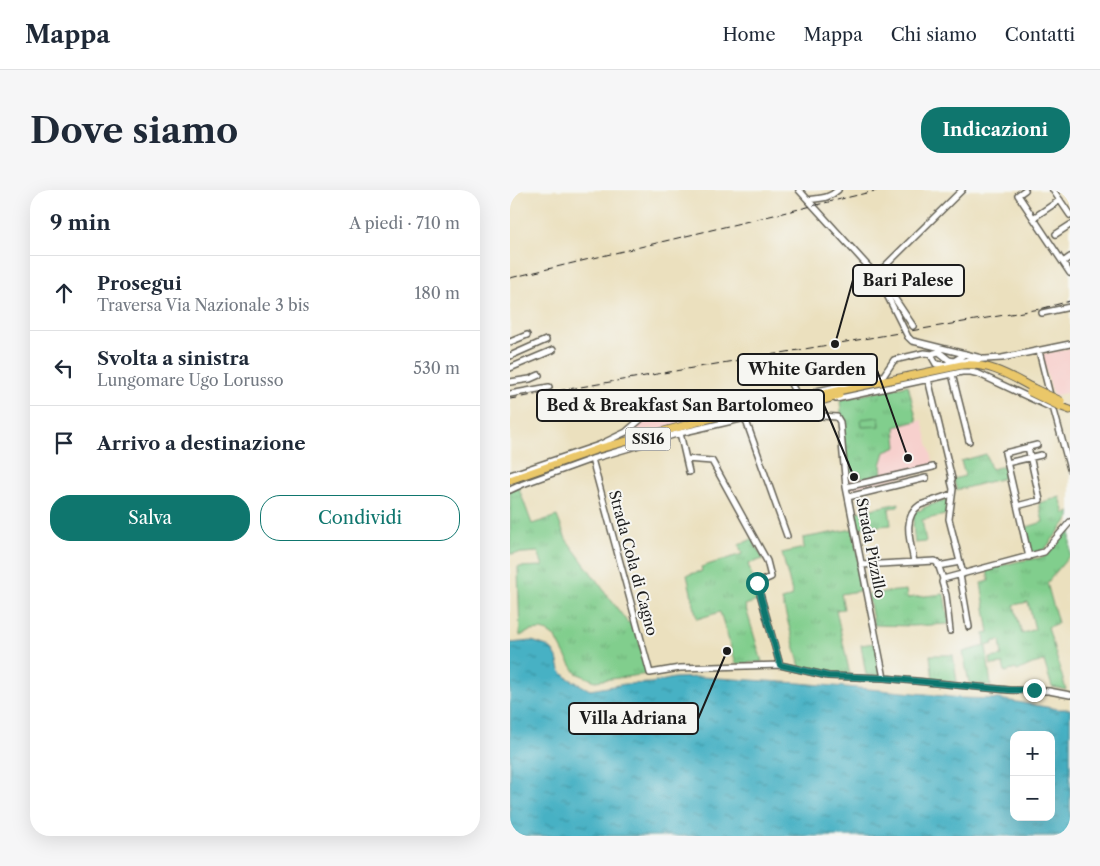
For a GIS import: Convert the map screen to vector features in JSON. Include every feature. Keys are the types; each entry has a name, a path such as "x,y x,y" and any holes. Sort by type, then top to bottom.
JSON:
{"highway":[{"name":"SS16","path":"510,480 598,449 701,420 956,366 975,364 987,366 1070,410"},
{"name":"SS16","path":"510,485 625,445 720,420 956,370 974,368 986,371 1033,390"},
{"path":"810,412 811,404 839,394"},
{"path":"790,405 803,405 810,412"},
{"name":"SS16","path":"1058,405 1070,406"}],"street":[{"path":"799,190 876,275 908,337 912,341 962,355 987,359 1070,344"},
{"path":"808,200 826,198 832,196 838,190"},
{"path":"876,275 962,190"},
{"path":"1025,190 1018,195 1070,273"},
{"path":"1053,190 1070,215"},
{"path":"1033,218 1060,200"},
{"path":"1056,234 1070,225"},
{"path":"1063,262 1070,257"},
{"path":"883,287 889,290 913,326"},
{"path":"1042,313 1070,307"},
{"path":"510,342 527,335"},
{"path":"510,356 546,340"},
{"path":"510,368 553,350"},
{"path":"1039,351 1058,405 1070,470"},
{"path":"817,391 879,378 884,375 894,360 899,358 939,352 952,361 962,355"},
{"path":"933,354 932,359 939,365 962,355"},
{"path":"832,360 838,359 848,384"},
{"path":"510,490 592,459 680,433 789,409 810,412 820,404 838,398 952,374 971,372 979,374 1058,405"},
{"path":"952,374 969,441"},
{"path":"510,382 539,375"},
{"path":"928,379 952,480 949,519 960,562 969,627"},
{"path":"510,475 611,440 626,432 658,404 666,400 680,400 721,411 797,395 789,380"},
{"path":"510,394 549,387"},
{"name":"Strada Pizzillo","path":"810,412 822,416 837,417 840,422 846,487 884,678"},
{"path":"745,418 787,536"},
{"path":"680,433 690,472"},
{"path":"1029,557 1005,453 1037,445"},
{"path":"1017,506 1040,500 1028,447"},
{"path":"1007,463 1041,455"},
{"path":"686,458 712,461 767,561 771,577 757,583 780,665 828,676 884,678 1009,690 1049,691 1070,695"},
{"name":"Strada Cola di Cagno","path":"592,459 650,673 680,668 780,665"},
{"path":"846,487 933,467"},
{"path":"848,497 926,478"},
{"path":"914,562 909,529 910,515 920,504 952,494"},
{"path":"943,579 1044,552 1070,522"},
{"path":"861,565 935,561 943,579 950,631"},
{"path":"938,566 960,562"}],"shaded area":[{"path":"1070,348 1070,392 1053,396 1041,354"},
{"path":"678,400 720,413 685,419 683,423 654,431 651,428 600,446 625,434 663,403"},
{"path":"922,420 935,469 851,489 846,475 861,472 862,478 881,465 895,427"}],"green space":[{"path":"908,385 917,421 895,427 897,447 885,452 881,465 882,474 862,478 860,472 846,475 840,400"},
{"path":"879,417 880,426 862,427 861,419"},
{"path":"986,454 991,469 1005,466 1008,477 957,490 953,479 965,476 961,461"},
{"path":"518,486 532,524 557,516 566,539 628,623 633,619 648,674 595,681 576,673 556,638 548,632 541,630 530,631 520,636 518,567 543,566 538,552 510,554 510,489"},
{"path":"1060,497 1065,514 1070,512 1070,517 1045,549 1030,554 1024,528 1043,522 1039,503"},
{"path":"944,498 948,501 945,515 922,520 926,542 915,543 914,518 912,517 917,509 919,511 945,500"},
{"path":"899,503 898,507 889,508 891,525 856,528 853,513"},
{"path":"1070,526 1070,555 1047,583 1058,623 1048,627 1066,690 1052,687 1044,661 1017,671 1016,669 1005,672 1003,664 991,665 990,658 1002,656 1000,640 986,646 991,686 969,683 963,652 985,646 984,634 989,633 981,583 989,581 987,569 1047,555","holes":["1028,602 1035,629 1022,634 1014,605"]},
{"path":"853,529 864,590 841,594 844,609 836,610 850,675 824,674 800,667 782,600 793,596 782,553 804,548 803,538"},
{"path":"752,539 763,559 748,564 760,600 745,605 762,662 736,664 720,612 697,619 687,575 702,571 701,567 742,554 739,545"},
{"path":"906,590 907,598 944,594 949,624 912,626 874,625 868,594"},
{"path":"875,643 881,675 866,675 861,645"},
{"path":"930,655 953,655 957,682 933,680"}],"water":[{"path":"532,641 547,646 557,658 560,670 568,678 590,690 625,684 651,683 674,678 701,677 799,683 960,698 999,699 1058,709 1070,709 1070,836 510,836 510,643"}],"railway":[{"path":"510,278 879,190"},
{"path":"510,399 1040,309 1070,301"}],"place":[{"name":"Bari Palese","path":"835,344"},
{"name":"White Garden","path":"908,458"},
{"name":"Bed & Breakfast San Bartolomeo","path":"854,477"},
{"name":"Villa Adriana","path":"727,651"}],"route":[{"path":"757,583 780,665 828,676 884,678 1009,690 1034,690"}]}
